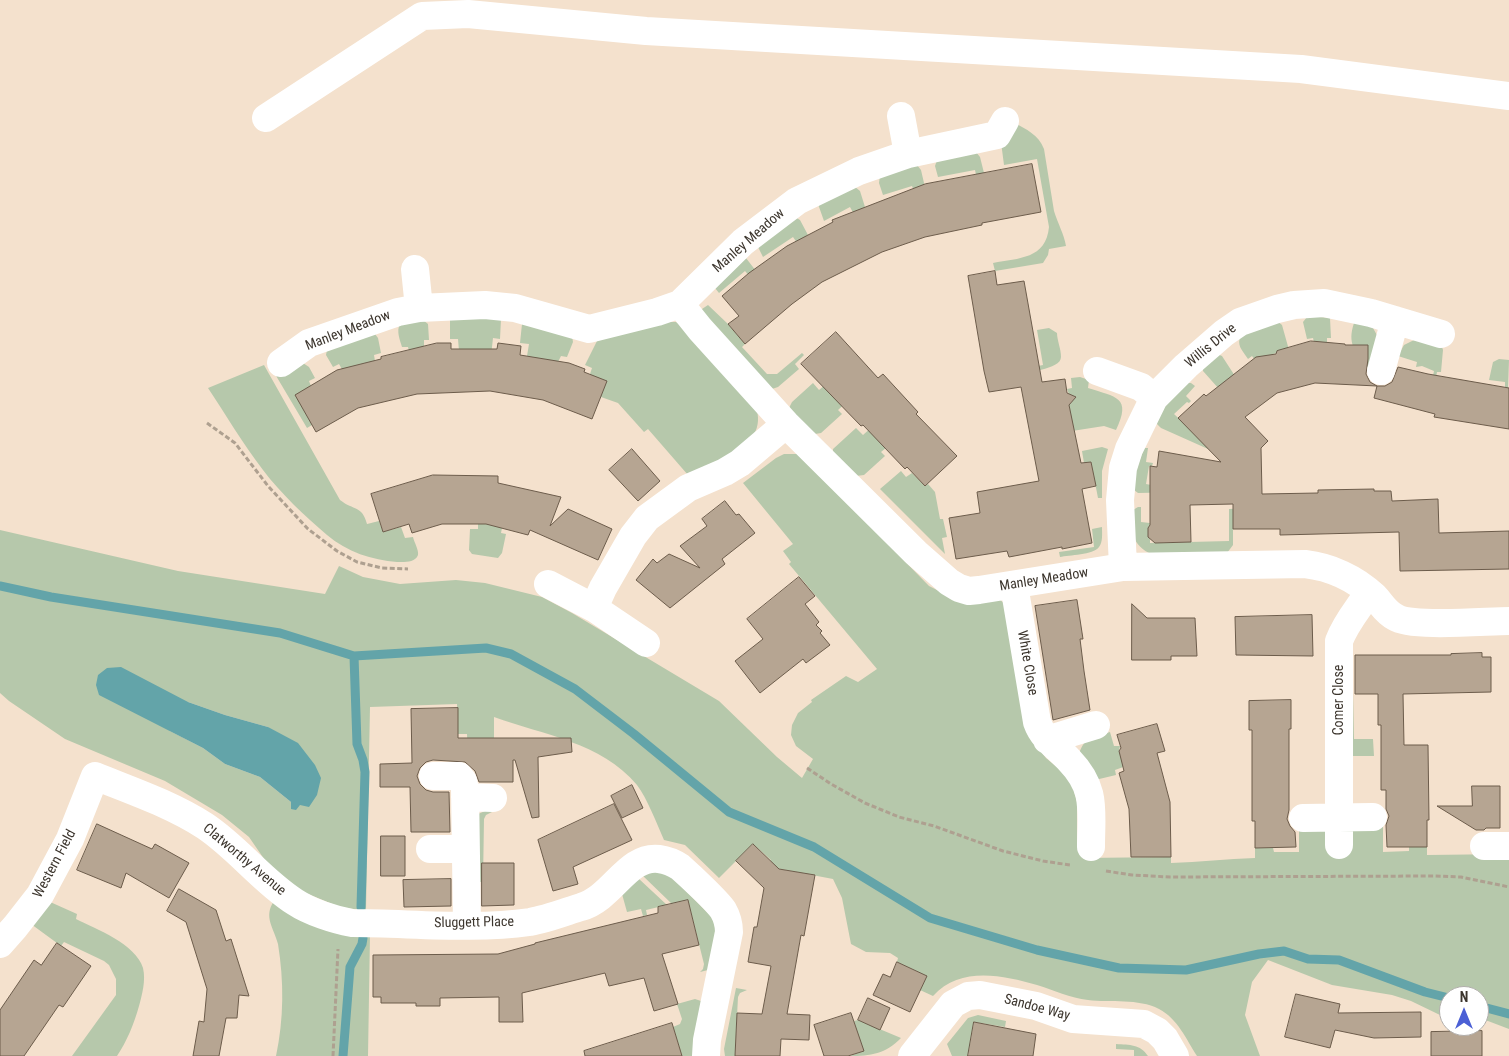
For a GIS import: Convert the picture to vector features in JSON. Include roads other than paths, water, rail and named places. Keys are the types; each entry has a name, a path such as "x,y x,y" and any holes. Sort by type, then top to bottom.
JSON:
{"street":[{"path":"266,118 422,16 468,14 646,31 1301,69 1509,96"},
{"path":"901,116 908,154"},
{"name":"Manley Meadow","path":"281,363 309,343 398,312 419,308 485,305 515,308 589,329 657,312 680,304 743,242 797,200 859,171 908,154 997,135 1005,122"},
{"path":"414,269 419,308"},
{"name":"Willis Drive","path":"1122,567 1120,500 1123,468 1128,449 1154,398 1186,366 1224,333 1240,322 1277,308 1324,303 1371,313 1441,334"},
{"name":"Manley Meadow","path":"680,304 700,329 786,424 916,553 949,582 959,588 969,591 1122,567 1310,565 1340,573 1354,580 1370,592 1384,609 1396,618 1404,621 1509,620"},
{"path":"1382,370 1395,320"},
{"path":"1097,372 1142,387 1154,398"},
{"path":"594,608 633,536 647,518 688,488 725,472 740,463 786,424"},
{"path":"548,584 594,608 646,643"},
{"name":"White Close","path":"1014,585 1040,731 1070,761 1089,789 1091,798 1084,856"},
{"name":"Comer Close","path":"1339,844 1338,641 1349,619 1370,592"},
{"path":"1047,740 1096,725"},
{"name":"Clatworthy Avenue","path":"95,776 152,799 204,826 223,839 272,884 296,903 340,921 368,923"},
{"name":"Western Field","path":"0,944 40,895 70,839 95,776"},
{"path":"432,776 459,776 464,781 467,924"},
{"path":"465,797 493,798"},
{"path":"1303,818 1373,817"},
{"path":"430,849 465,849"},
{"name":"Sluggett Place","path":"368,923 487,926 532,921 584,906 604,895 637,862 647,859 670,862 680,868 719,906 725,914 729,926 707,1040 706,1056"},
{"name":"Sandoe Way","path":"912,1056 953,1004 968,996 980,995 1036,1006 1073,1019 1144,1024 1151,1027 1165,1039 1175,1056"}],"water":[{"path":"121,667 188,702 268,727 298,743 315,765 321,778 317,795 309,807 300,805 296,810 291,809 291,802 260,777 225,764 203,748 99,695 96,685 98,675 107,668"}],"waterway":[{"path":"0,586 51,597 280,633 354,656 486,648 511,654 575,689 634,734 729,812 814,847 930,918 1037,950 1119,968 1186,970 1259,954 1284,951 1308,959 1339,960 1439,996"},
{"path":"354,656 357,744 365,772 361,907"},
{"path":"343,1056 350,967 362,944 363,938"},
{"path":"1489,1009 1509,1014"}]}
